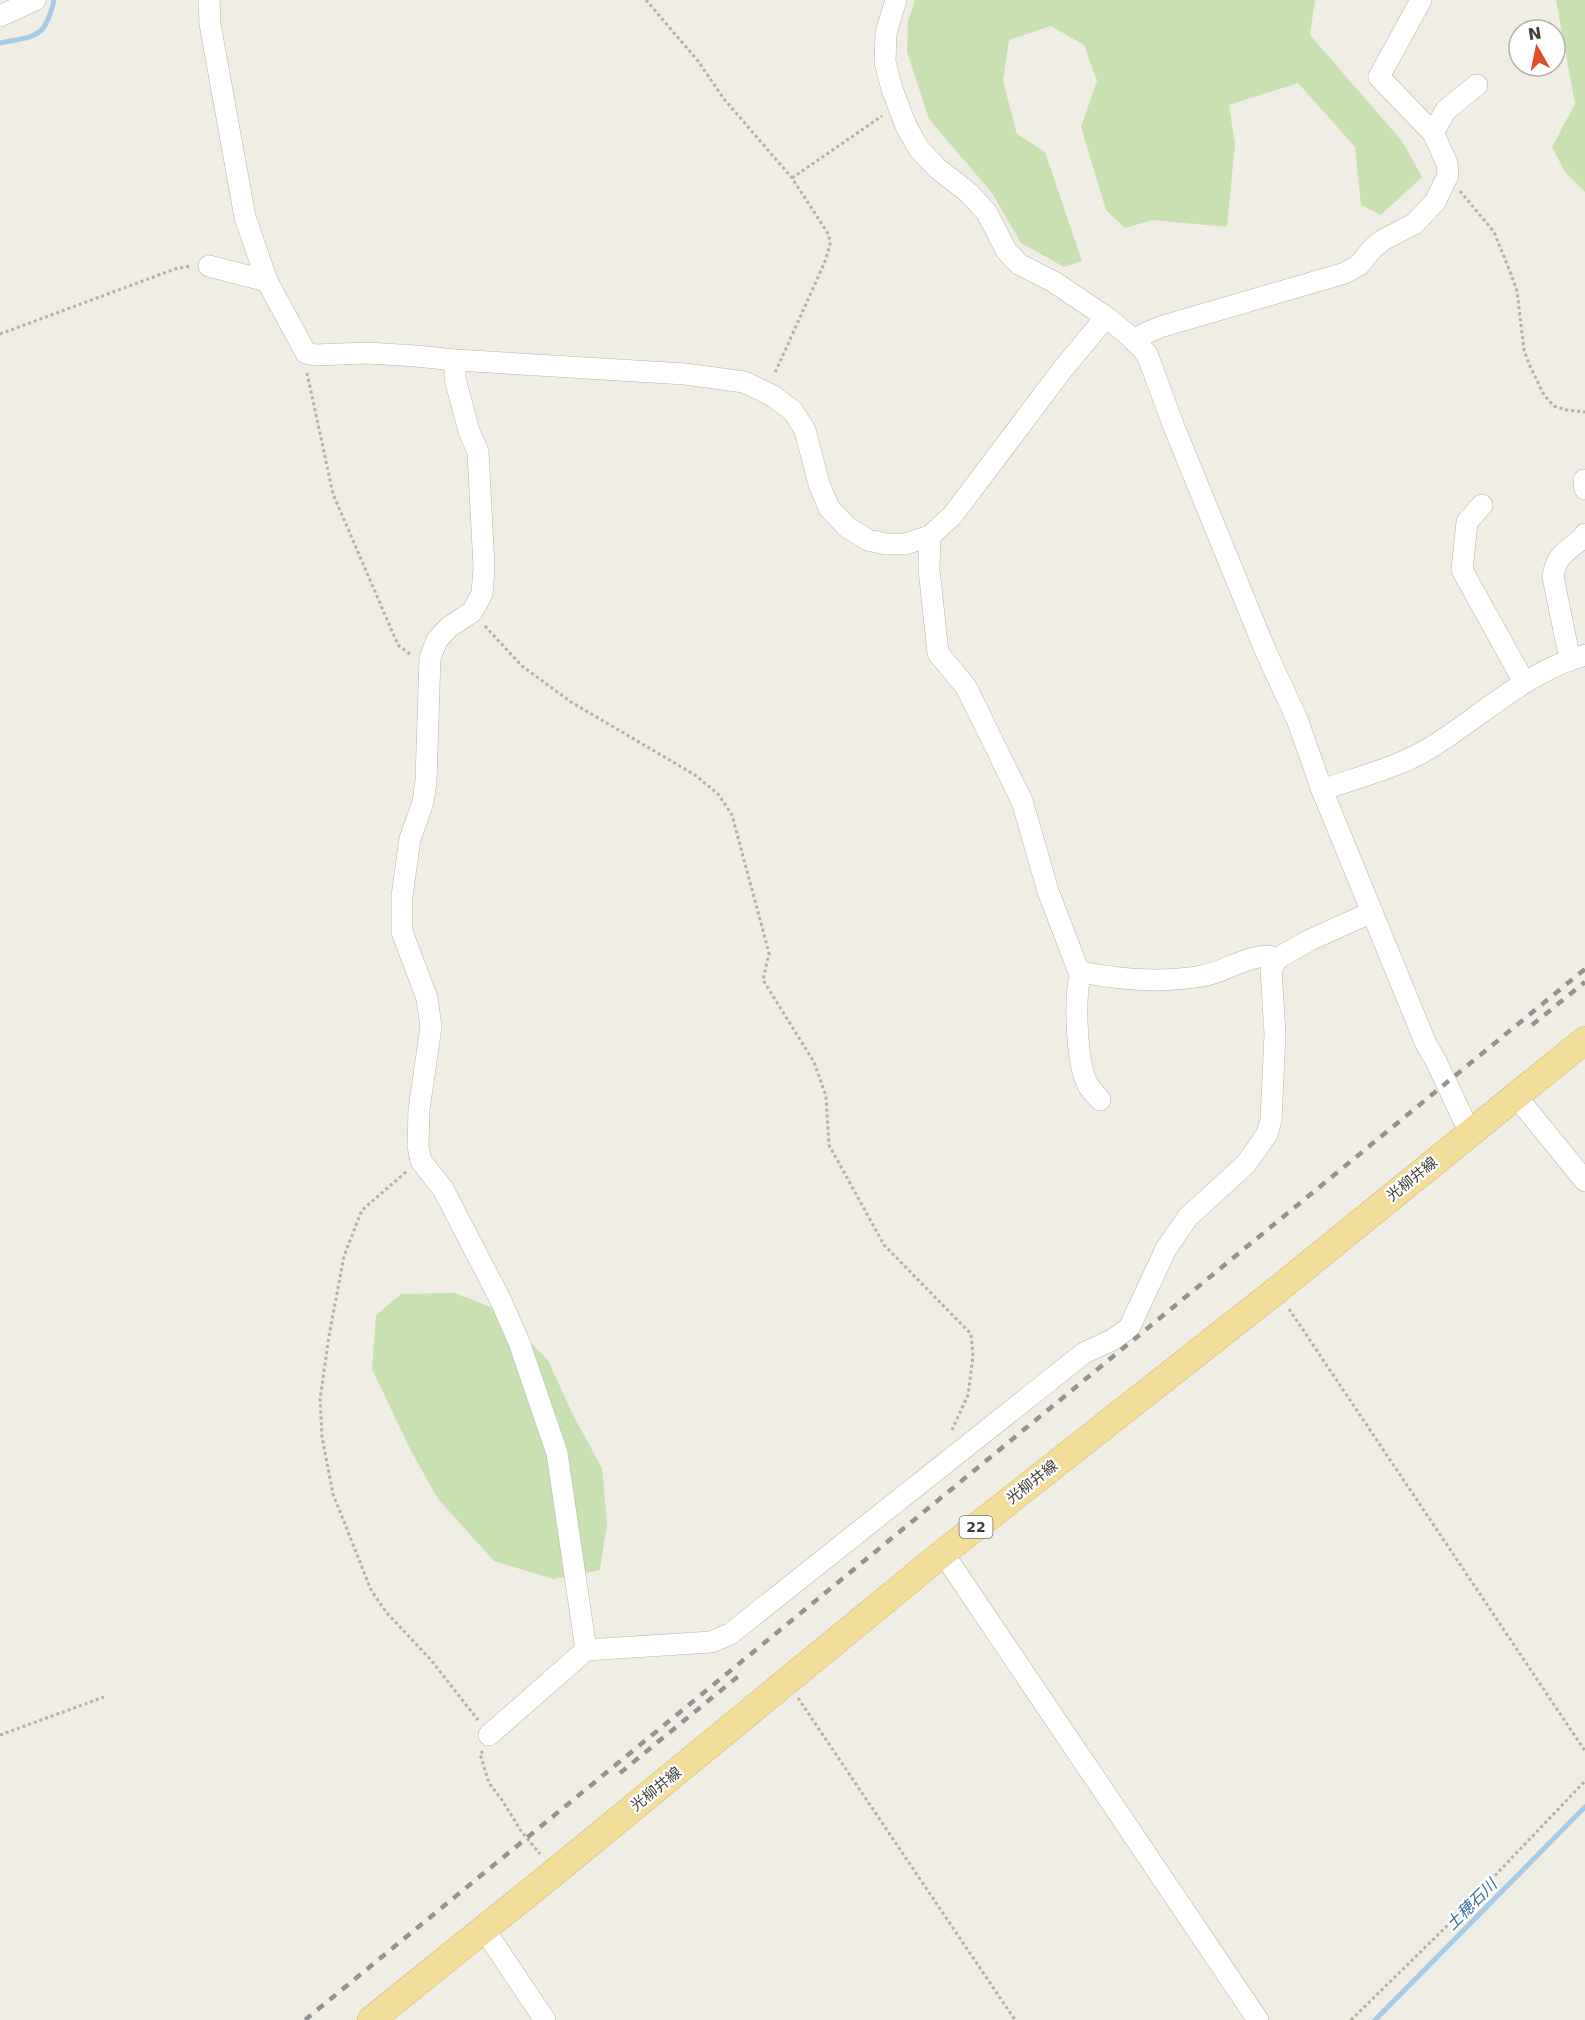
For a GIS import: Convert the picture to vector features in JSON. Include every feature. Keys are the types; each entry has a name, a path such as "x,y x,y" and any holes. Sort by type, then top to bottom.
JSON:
{"main road":[{"name":"光柳井線","path":"371,2020 787,1682 943,1552 1277,1290 1585,1040"}],"street":[{"path":"0,16 35,0"},
{"path":"209,0 210,24 245,217 267,281 306,353 315,356 367,353 686,374 744,382 765,392 793,411 805,430 819,484 829,508 847,527 868,540 886,544 905,544 930,536 952,516 1062,370 1106,317"},
{"path":"896,0 886,33 885,62 898,106 919,150 937,168 969,193 987,213 1006,250 1019,264 1054,282 1106,317 1147,354 1174,427 1266,652 1297,719 1322,790 1426,1044 1470,1133"},
{"path":"1134,341 1160,327 1345,273 1359,265 1383,240 1413,224 1435,202 1448,175 1447,163 1433,133 1379,77 1421,0"},
{"path":"1433,133 1446,110 1477,85"},
{"path":"208,266 267,281"},
{"path":"455,360 455,379 469,431 478,452 484,567 482,594 472,612 449,627 437,640 430,658 426,782 423,802 410,839 402,896 402,932 427,998 430,1027 419,1109 418,1146 422,1161 443,1189 500,1299 548,1424 557,1453 586,1650"},
{"path":"1482,505 1467,522 1462,570 1524,682"},
{"path":"1322,790 1408,759 1432,747 1524,682 1577,657 1553,577 1554,564 1585,534"},
{"path":"930,536 929,569 938,654 966,687 1022,801 1048,891 1077,967 1081,972 1136,980 1184,979 1206,975 1258,957 1270,955 1278,958"},
{"path":"489,1735 586,1650 711,1642 730,1634 1084,1353 1112,1340 1129,1328 1166,1249 1188,1217 1246,1164 1268,1134 1271,1120 1275,1034 1271,969 1278,958 1310,940 1372,912"},
{"path":"1081,972 1078,981 1077,1023 1080,1061 1088,1084 1100,1100"},
{"path":"1516,1096 1585,1181"},
{"path":"943,1552 1258,2020"},
{"path":"484,1929 545,2020"}],"path":[{"path":"646,0 698,61 724,99 792,177 830,235 830,245 824,264 765,392"},
{"path":"792,177 898,106"},
{"path":"1448,175 1494,232 1517,291 1524,350 1544,395 1554,406 1567,410 1585,411"},
{"path":"0,334 175,269 193,265 208,266"},
{"path":"306,353 309,386 333,494 348,532 398,645 409,654 430,658"},
{"path":"472,612 522,666 571,702 695,775 718,794 732,815 769,953 763,980 814,1062 826,1096 829,1145 884,1245 971,1334 973,1356 968,1395 950,1436"},
{"path":"422,1161 397,1178 363,1210 344,1256 320,1399 322,1437 333,1494 371,1590 386,1612 431,1660 489,1735 480,1754 489,1783 521,1831 556,1871"},
{"path":"1277,1290 1585,1751"},
{"path":"787,1682 1015,2020"},
{"path":"0,1735 105,1697"},
{"path":"1351,2020 1447,1926 1585,1781"}],"green space":[{"path":"915,0 1315,0 1310,35 1402,141 1422,177 1381,215 1361,205 1355,147 1298,83 1229,105 1235,144 1227,227 1153,220 1125,228 1106,210 1081,127 1097,81 1084,45 1051,26 1009,40 1003,81 1017,134 1045,152 1082,261 1064,267 1021,243 992,193 929,119 907,52 908,21"},
{"path":"1556,0 1585,0 1585,192 1565,172 1552,147 1575,104 1567,60 1567,18 1559,18"},
{"path":"455,1293 498,1310 548,1360 572,1413 602,1468 607,1523 600,1570 553,1579 494,1561 438,1499 411,1451 372,1369 376,1315 401,1294"}],"waterway":[{"path":"0,43 37,34 47,22 54,0"},
{"name":"土穂石川","path":"1375,2020 1585,1807"}],"railway":[{"path":"305,2020 1585,969"},
{"path":"1532,1025 1585,982"},
{"path":"620,1773 741,1674"}]}
